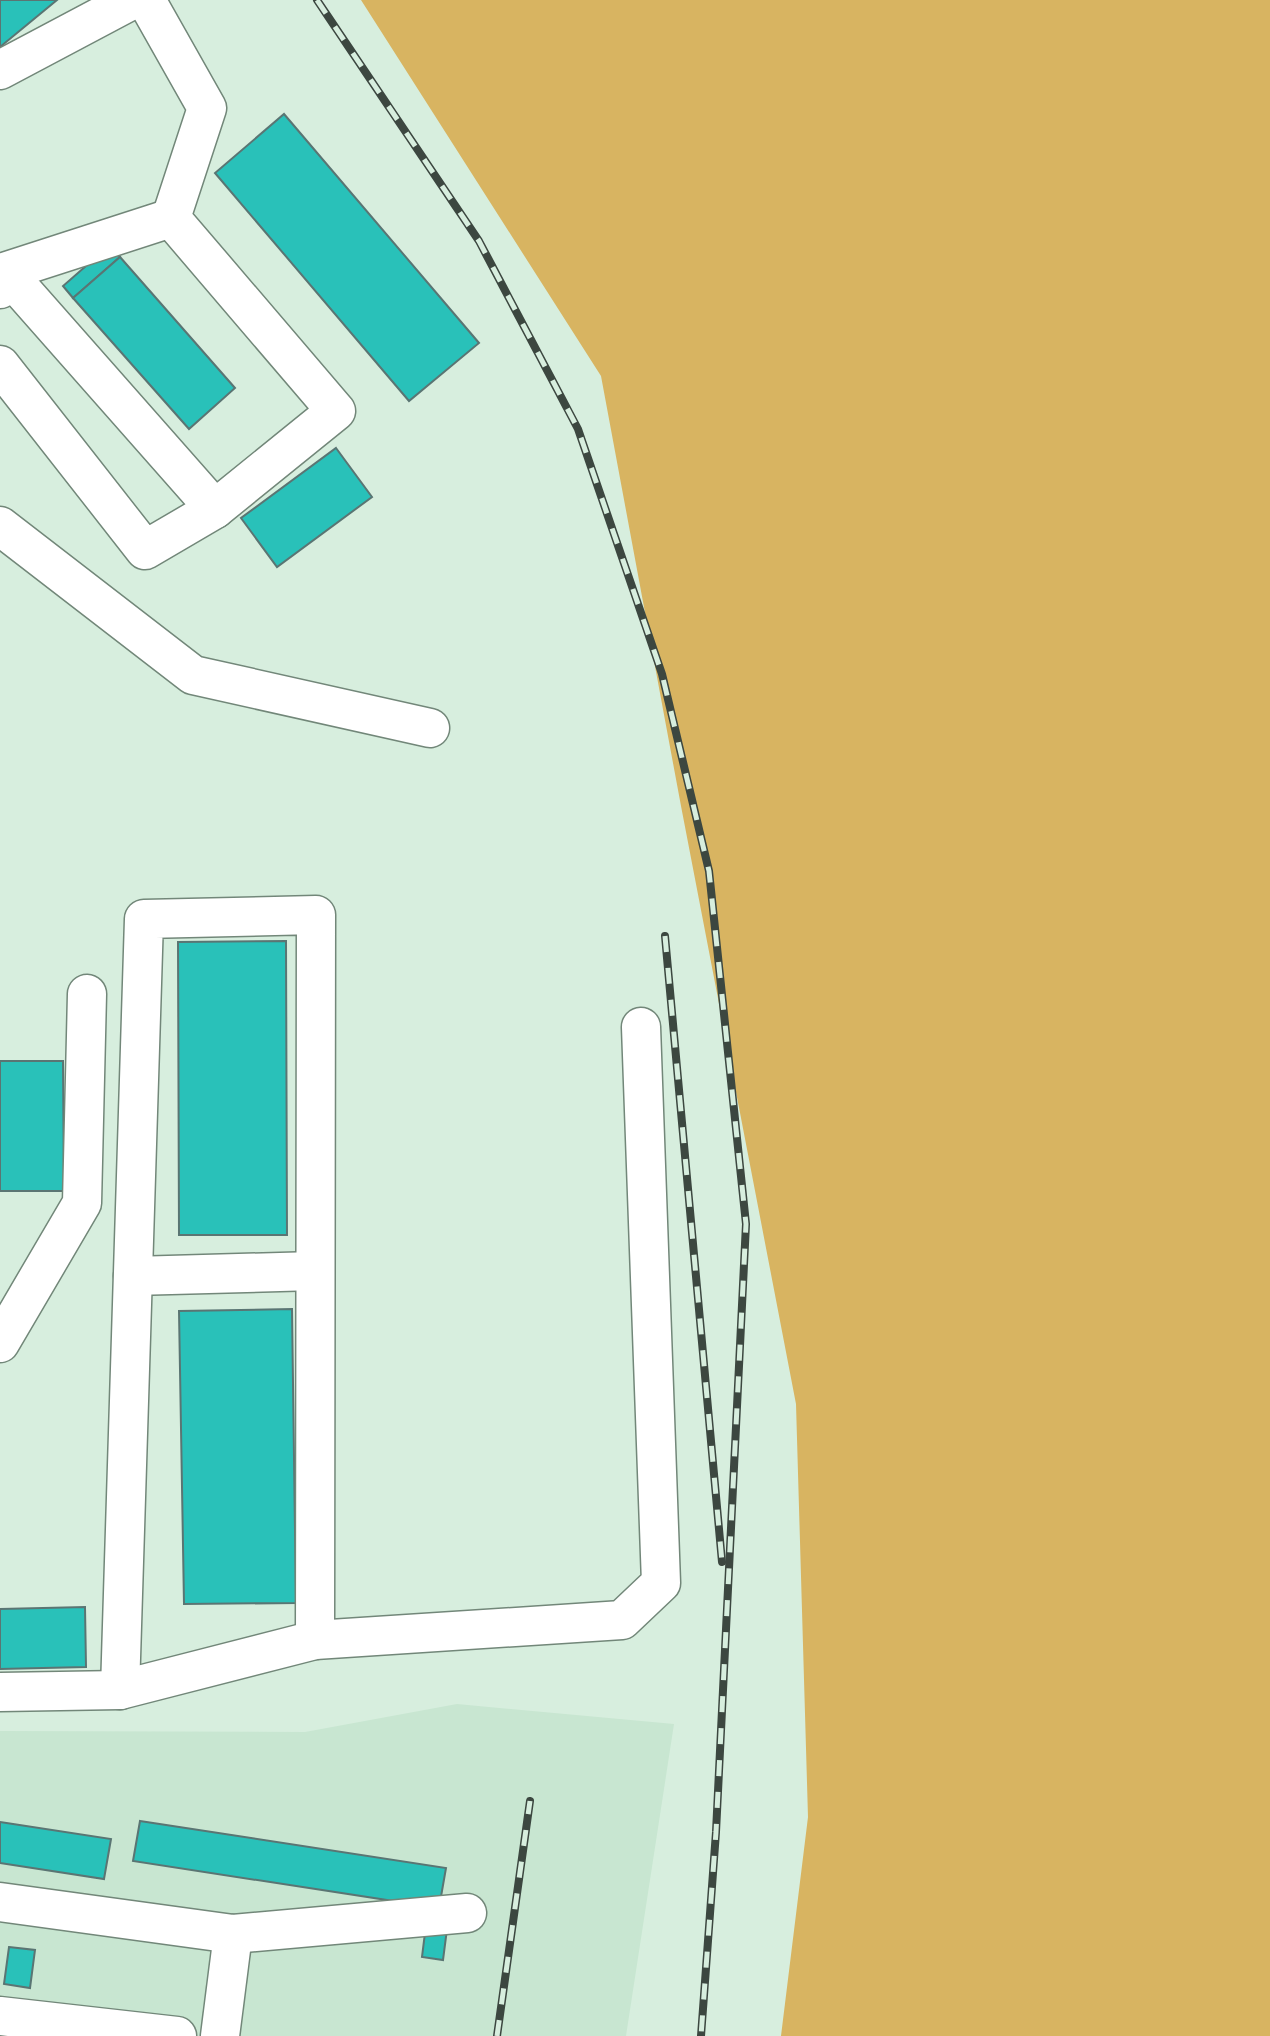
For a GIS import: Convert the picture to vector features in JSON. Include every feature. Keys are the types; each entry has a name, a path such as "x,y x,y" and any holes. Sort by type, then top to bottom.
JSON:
{"lane":[{"path":"0,70 132,0"},
{"path":"146,0 207,108 172,218"},
{"path":"172,218 3,275 215,509"},
{"path":"0,365 145,550 215,509 336,411 172,218"},
{"path":"0,526 193,675 430,729"},
{"path":"120,1690 144,919 316,915 315,1640"},
{"path":"0,1343 82,1203 87,994"},
{"path":"0,1692 120,1690 315,1640 622,1620 661,1583 640,1027"},
{"path":"133,1276 315,1271"},
{"path":"0,1902 233,1934 467,1913"},
{"path":"220,2036 233,1934"},
{"path":"0,2016 177,2036"}],"shaded area":[{"path":"361,0 1270,0 1270,2036 781,2036 808,1817 796,1404 601,376"},
{"path":"457,1704 674,1724 626,2036 0,2036 0,1731 305,1732"}],"building":[{"path":"0,0 57,0 0,47"},
{"path":"284,114 479,343 409,401 215,173"},
{"path":"110,245 120,257 73,298 63,286"},
{"path":"120,257 235,388 189,429 73,298"},
{"path":"336,448 372,497 277,567 241,518"},
{"path":"286,941 287,1235 179,1235 178,942"},
{"path":"0,1061 63,1061 64,1191 0,1191"},
{"path":"292,1309 296,1603 184,1604 179,1311"},
{"path":"85,1607 86,1667 0,1669 0,1609"},
{"path":"140,1821 446,1868 439,1908 133,1861"},
{"path":"0,1822 111,1839 104,1879 0,1863"},
{"path":"426,1925 447,1929 443,1960 422,1957"},
{"path":"9,1947 35,1950 30,1988 4,1984"}],"railway":[{"path":"317,0 479,241 578,429 662,674 709,871 746,1224 716,1832 701,2036"},
{"path":"665,936 722,1562"},
{"path":"497,2036 530,1801"}]}
